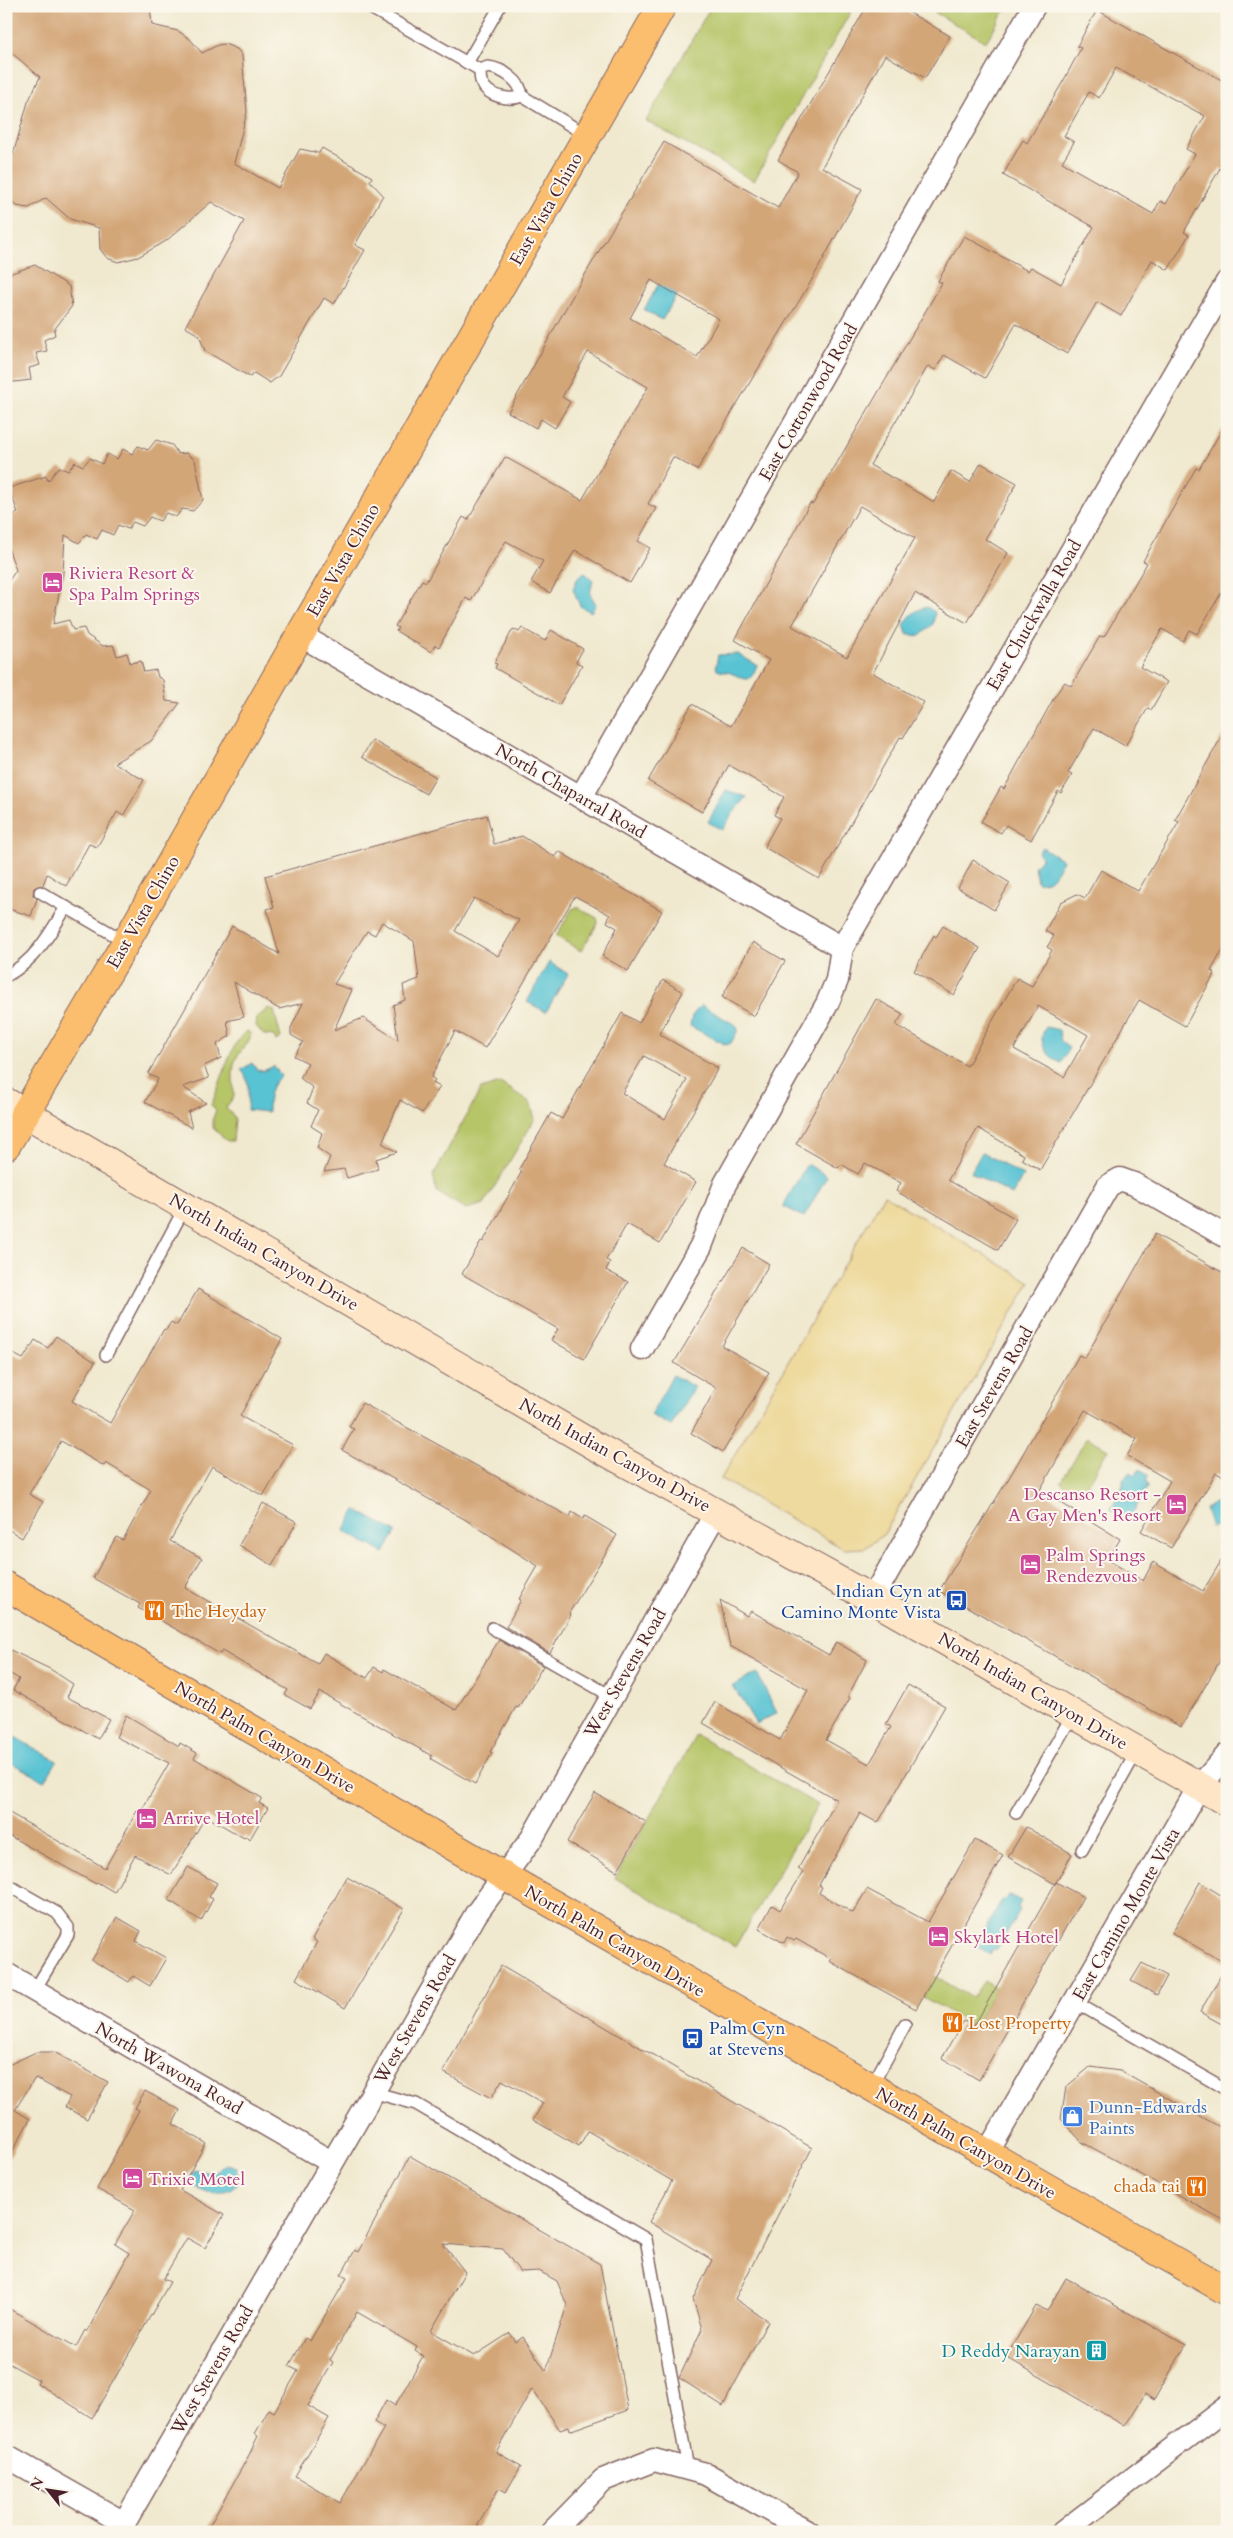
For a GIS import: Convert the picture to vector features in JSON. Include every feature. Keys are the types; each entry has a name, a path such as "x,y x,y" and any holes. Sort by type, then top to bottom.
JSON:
{"main road":[{"name":"East Vista Chino","path":"6,1146 16,1107 126,942 300,635 662,6"},
{"name":"North Indian Canyon Drive","path":"16,1107 590,1443 717,1511 1227,1802"},
{"name":"North Palm Canyon Drive","path":"6,1586 986,2155 1227,2291"}],"street":[{"name":"East Cottonwood Road","path":"582,797 1034,6"},
{"name":"East Chuckwalla Road","path":"642,1349 701,1246 725,1184 827,1004 836,980 842,948 1227,282"},
{"name":"North Chaparral Road","path":"300,635 842,948"},
{"name":"East Stevens Road","path":"872,1599 1108,1186 1120,1179 1134,1184 1227,1237"},
{"name":"West Stevens Road","path":"122,2527 331,2162 476,1914 532,1838 717,1511"},
{"name":"East Camino Monte Vista","path":"986,2155 1199,1787 1227,1755"},
{"name":"North Wawona Road","path":"6,1974 331,2162"},
{"path":"1063,2532 1227,2408"},
{"path":"6,2456 122,2527"},
{"path":"552,2532 603,2480 654,2460 706,2474 809,2532"}],"lane":[{"path":"367,6 480,70 494,67 515,80 521,88 522,96"},
{"path":"467,63 500,6"},
{"path":"480,70 481,82 486,88 504,99 515,99 522,96"},
{"path":"522,96 588,136"},
{"path":"40,892 126,942"},
{"path":"6,976 19,969 31,958 66,907"},
{"path":"106,1355 185,1206"},
{"path":"492,1628 611,1696"},
{"path":"1016,1813 1073,1714"},
{"path":"1082,1850 1137,1751"},
{"path":"6,1884 57,1913 68,1926 68,1935 34,1990"},
{"path":"1075,2002 1227,2090"},
{"path":"871,2088 905,2025"},
{"path":"372,2092 416,2104 646,2239 688,2468"}],"green space":[{"path":"711,6 854,6 754,181 646,121"},
{"path":"924,6 1007,6 986,42"},
{"path":"577,907 597,918 598,923 581,951 556,936 572,909"},
{"path":"268,1008 274,1010 281,1038 276,1041 274,1036 264,1035 256,1026 257,1018"},
{"path":"247,1031 251,1034 250,1038 234,1065 234,1097 226,1107 235,1119 233,1141 227,1141 213,1128 213,1118 216,1110 211,1105 231,1054 236,1044"},
{"path":"500,1083 530,1102 535,1119 484,1204 466,1209 437,1192 433,1176 481,1089"},
{"path":"1087,1437 1108,1449 1083,1494 1061,1482"},
{"path":"696,1735 818,1805 735,1947 615,1878"},
{"path":"934,1976 972,1998 984,1981 996,1988 974,2026 923,1997"}],"sand":[{"path":"884,1195 1030,1282 884,1534 865,1548 844,1549 721,1479"}],"water":[{"path":"667,269 686,280 662,320 644,310"},
{"path":"585,573 593,580 590,594 596,604 591,612 580,606 573,589 578,577"},
{"path":"927,607 935,612 933,624 920,636 907,634 904,625 908,619 916,611"},
{"path":"738,654 757,665 751,678 746,679 717,670 718,655"},
{"path":"726,790 747,797 722,830 708,822"},
{"path":"1042,847 1063,860 1050,879 1037,882 1034,867 1042,857 1038,853"},
{"path":"549,962 568,974 546,1012 527,1002"},
{"path":"701,1005 737,1026 738,1030 731,1043 726,1045 690,1026 692,1016"},
{"path":"1046,1027 1059,1030 1061,1042 1069,1048 1061,1063 1051,1057 1044,1048 1042,1038"},
{"path":"252,1063 257,1070 263,1071 274,1066 281,1076 272,1088 268,1112 247,1110 248,1083 241,1070"},
{"path":"982,1152 1023,1176 1012,1195 971,1172"},
{"path":"807,1164 827,1176 804,1217 783,1206"},
{"path":"673,1375 694,1387 671,1426 651,1415"},
{"path":"1139,1470 1148,1475 1146,1481 1148,1487 1129,1519 1111,1509 1123,1486 1123,1480 1130,1472 1136,1475"},
{"path":"1227,1496 1227,1523 1211,1527 1205,1509"},
{"path":"356,1510 396,1532 384,1553 344,1531"},
{"path":"757,1673 777,1713 756,1724 733,1686"},
{"path":"6,1732 57,1761 45,1781 6,1760"},
{"path":"1009,1895 1021,1901 1018,1907 1020,1910 997,1949 993,1949 990,1954 978,1947 981,1944 979,1939 1002,1900 1006,1900"},
{"path":"226,2165 236,2168 239,2180 229,2190 214,2193 206,2192 194,2184 191,2177 195,2170 212,2173"}],"building":[{"path":"6,6 150,6 152,25 178,31 190,39 202,53 218,45 225,44 237,49 242,55 247,112 234,163 278,188 300,149 319,153 322,148 372,177 370,181 383,195 355,245 365,250 334,304 324,298 279,376 270,383 254,373 250,377 205,351 199,335 185,327 244,221 211,202 166,241 138,257 118,262 107,258 100,249 99,228 70,219 46,198 29,208 17,206 6,196 6,179 28,102 40,77 6,48"},
{"path":"867,6 898,6 950,36 925,78 885,55 822,167 862,189 810,283 697,470 673,457 648,504 656,508 638,541 650,548 630,583 575,550 550,593 531,582 543,561 506,541 471,601 466,598 439,647 435,645 431,652 396,631 398,628 395,626 422,580 426,582 463,517 468,520 505,457 582,500 648,387 588,352 562,397 570,402 555,428 541,419 536,428 508,412 577,288 664,142 778,208 798,172 778,160","holes":["651,280 719,319 697,357 630,318"]},
{"path":"1097,10 1225,82 1227,78 1227,172 1220,168 1184,232 1189,235 1168,270 1152,260 1121,316 1097,302 1067,354 1016,324 985,378 944,355 935,370 928,366 870,465 934,502 951,471 970,482 981,463 1017,483 985,539 1008,553 967,623 915,593 873,673 924,702 903,738 900,737 819,879 764,847 780,818 774,815 784,797 729,765 702,812 648,781 692,704 731,726 769,660 735,640 810,503 813,504 942,283 938,281 964,236 1028,271 1031,267 1061,284 1094,227 1003,175 1023,140 1027,143 1065,78 1081,48 1077,46","holes":["1116,68 1205,116 1186,149 1195,154 1166,204 1160,201 1153,214 1062,162 1074,142 1064,136 1089,92 1099,98","860,506 915,538 847,657 792,626"]},
{"path":"35,265 69,286 72,306 54,330 55,335 44,340 47,351 36,353 40,365 29,368 31,380 6,383 6,275"},
{"path":"1227,421 1227,583 1197,634 1189,630 1183,641 1162,629 1140,667 1167,682 1151,710 1148,708 1125,746 1094,728 1068,773 1072,775 1061,793 1058,791 1031,840 1006,825 1001,833 981,822 1001,787 1004,789 1056,694 1065,682 1071,686 1100,636 1104,637 1147,563 1143,561 1196,468 1199,469"},
{"path":"156,440 172,445 178,454 186,453 195,460 203,500 193,511 182,509 176,517 166,513 160,521 150,517 143,526 133,522 128,529 118,525 113,535 102,530 97,539 86,534 79,543 65,535 63,574 53,624 69,620 73,630 84,628 87,635 103,646 113,645 117,656 127,653 130,663 141,661 144,672 156,670 158,677 163,680 166,701 180,703 151,741 114,763 144,780 123,816 117,812 97,847 89,844 66,886 47,874 43,885 34,888 33,895 37,899 31,916 6,908 6,585 16,570 6,542 6,537 11,535 6,517 18,513 9,488 46,476 48,481 59,467 68,471 75,462 83,466 90,458 102,464 107,454 117,459 123,449 132,454 138,446 148,450"},
{"path":"522,628 545,641 551,630 583,649 576,662 582,665 559,705 495,668 497,664 494,663 513,629 519,632"},
{"path":"1227,727 1227,942 1211,971 1215,973 1185,1026 1139,1000 1040,1170 1022,1159 1024,1155 978,1128 948,1180 1016,1219 998,1250 896,1191 901,1183 865,1163 858,1174 841,1164 838,1168 796,1144 876,999 903,1014 896,1025 967,1066 1017,978 1032,986 1052,950 1047,947 1054,936 1045,931 1061,902 1077,894 1085,898 1101,870 1138,891 1179,822 1175,820","holes":["1038,1006 1088,1035 1064,1077 1014,1049"]},
{"path":"372,740 436,777 426,794 362,757"},
{"path":"487,815 494,844 522,836 555,857 558,851 662,911 628,971 602,956 617,928 607,922 610,915 575,896 485,1048 455,1031 431,1077 435,1080 433,1083 440,1087 422,1113 400,1100 382,1143 397,1152 376,1159 378,1169 347,1178 344,1169 324,1172 330,1157 317,1148 322,1133 311,1126 318,1110 307,1103 313,1088 300,1078 308,1063 294,1056 303,1042 291,1035 291,1028 303,1003 279,1009 234,982 244,1017 227,1021 230,1036 217,1044 221,1058 204,1066 209,1078 183,1087 206,1103 188,1112 192,1128 145,1102 158,1079 148,1074 232,926 279,954 267,909 274,907 265,876","holes":["474,898 519,920 498,956 455,931","382,922 414,941 419,979 403,985 405,1000 393,1005 398,1040 363,1018 334,1030 352,990 334,984 367,931 375,935"]},
{"path":"973,860 1010,883 994,910 958,888"},
{"path":"943,926 980,948 954,995 914,971 934,935 936,937"},
{"path":"753,942 785,961 754,1016 722,997"},
{"path":"663,980 683,992 659,1034 718,1068 664,1163 696,1182 660,1243 627,1224 606,1260 610,1262 606,1270 628,1282 584,1359 551,1340 558,1329 462,1274 481,1241 483,1242 522,1171 519,1169 551,1113 562,1119 622,1013 639,1023","holes":["644,1056 687,1080 665,1119 622,1093"]},
{"path":"1155,1234 1227,1275 1227,1478 1216,1473 1171,1548 1141,1531 1170,1481 1127,1456 1137,1439 1085,1410 1040,1490 1120,1539 1108,1560 1143,1581 1153,1562 1203,1591 1227,1551 1227,1649 1181,1727 939,1591 1012,1473 1079,1355 1085,1358"},
{"path":"743,1248 769,1264 722,1346 769,1372 723,1452 691,1433 716,1388 674,1363"},
{"path":"198,1289 282,1339 240,1416 293,1445 263,1496 212,1466 170,1541 202,1558 185,1588 318,1664 324,1653 367,1678 374,1667 383,1672 384,1669 456,1710 499,1640 543,1666 490,1752 492,1753 475,1784 431,1759 432,1756 320,1692 310,1709 285,1695 288,1690 222,1651 220,1654 138,1608 140,1604 93,1578 116,1537 123,1540 151,1490 106,1463 104,1466 61,1441 29,1494 43,1502 22,1538 6,1528 6,1350 23,1359 35,1340 48,1348 56,1336 95,1362 72,1401 110,1423 164,1329 166,1330 171,1322 177,1325"},
{"path":"362,1403 570,1517 572,1512 583,1519 585,1516 617,1535 569,1613 571,1615 550,1653 506,1627 538,1566 466,1520 342,1450 354,1429 349,1427"},
{"path":"263,1503 297,1522 272,1565 239,1545"},
{"path":"720,1600 747,1616 751,1611 829,1655 836,1642 867,1660 848,1696 850,1698 826,1740 869,1764 891,1727 886,1724 908,1685 945,1706 878,1823 860,1813 819,1885 822,1887 819,1893 853,1913 867,1889 928,1922 975,1840 1003,1855 916,2009 829,1961 831,1959 796,1939 794,1941 787,1937 784,1943 759,1929 772,1905 780,1910 803,1872 798,1869 837,1800 703,1723 715,1702 780,1740 808,1690 730,1646"},
{"path":"6,1648 50,1669 73,1684 67,1697 109,1719 98,1739 13,1690 19,1679 6,1671"},
{"path":"126,1715 179,1746 180,1743 197,1753 194,1758 262,1798 259,1803 268,1808 250,1839 245,1836 244,1838 206,1816 171,1875 135,1855 114,1892 6,1834 6,1811 105,1868 137,1811 140,1813 169,1763 116,1737"},
{"path":"595,1793 646,1822 617,1871 567,1842"},
{"name":"Skylark Hotel","path":"1026,1827 1072,1854 1055,1884 1008,1857"},
{"path":"188,1867 217,1883 209,1897 213,1899 201,1921 169,1900"},
{"path":"347,1877 404,1909 345,2008 296,1979 317,1942 312,1939"},
{"path":"1056,1882 1083,1897 979,2080 942,2058 964,2021 974,2026"},
{"path":"1200,1882 1227,1899 1227,1964 1172,1933"},
{"path":"117,1917 141,1931 136,1941 166,1958 150,1986 133,1976 129,1982 92,1960"},
{"path":"1142,1963 1167,1976 1157,1995 1131,1981"},
{"path":"1227,1965 1227,2027 1200,2012"},
{"path":"501,1966 812,2148 735,2299 768,2321 723,2406 679,2378 702,2329 693,2299 712,2260 649,2222 672,2181 588,2131 579,2146 533,2120 543,2103 502,2080 491,2098 443,2072"},
{"path":"36,2052 54,2052 108,2082 87,2119 65,2107 70,2097 35,2078 15,2110 30,2119 6,2163 6,2066"},
{"path":"1090,2067 1120,2071 1227,2131 1227,2222 1082,2142 1061,2119 1066,2087"},
{"path":"145,2091 180,2110 173,2124 206,2143 180,2190 224,2215 205,2248 187,2238 163,2279 170,2282 92,2418 37,2383 39,2380 6,2362 6,2307 76,2347 85,2330 87,2332 129,2253 115,2244 135,2210 97,2189 139,2110 135,2108"},
{"path":"410,2156 600,2264 628,2410 569,2431 568,2427 560,2430 532,2389 496,2452 521,2466 506,2492 499,2488 474,2532 206,2532 249,2455 258,2436 255,2434 269,2409 274,2412 298,2371 289,2366 305,2338 310,2341 347,2278 341,2275 355,2250 358,2252","holes":["443,2244 503,2249 520,2272 539,2271 557,2281 567,2305 546,2371 523,2337 516,2342 510,2333 474,2356 431,2331 465,2272","357,2312 417,2347 415,2351 423,2356 395,2406 386,2400 374,2422 384,2428 340,2503 295,2476 329,2418 308,2406 333,2362 330,2360"]},
{"name":"D Reddy Narayan","path":"1066,2278 1186,2345 1154,2400 1145,2394 1125,2426 1006,2357 1036,2306 1047,2311"}],"place":[{"name":"Riviera Resort & Spa Palm Springs","path":"53,583"},
{"name":"Descanso Resort - A Gay Men's Resort","path":"1177,1504"},
{"name":"Palm Springs Rendezvous","path":"1030,1565"},
{"name":"Indian Cyn at Camino Monte Vista","path":"957,1601"},
{"name":"The Heyday","path":"155,1611"},
{"name":"Arrive Hotel","path":"147,1818"},
{"name":"Skylark Hotel","path":"938,1937"},
{"name":"Lost Property","path":"952,2023"},
{"name":"Palm Cyn at Stevens","path":"693,2038"},
{"name":"Dunn-Edwards Paints","path":"1073,2117"},
{"name":"Trixie Motel","path":"132,2179"},
{"name":"chada tai","path":"1196,2186"},
{"name":"D Reddy Narayan","path":"1096,2351"}]}
